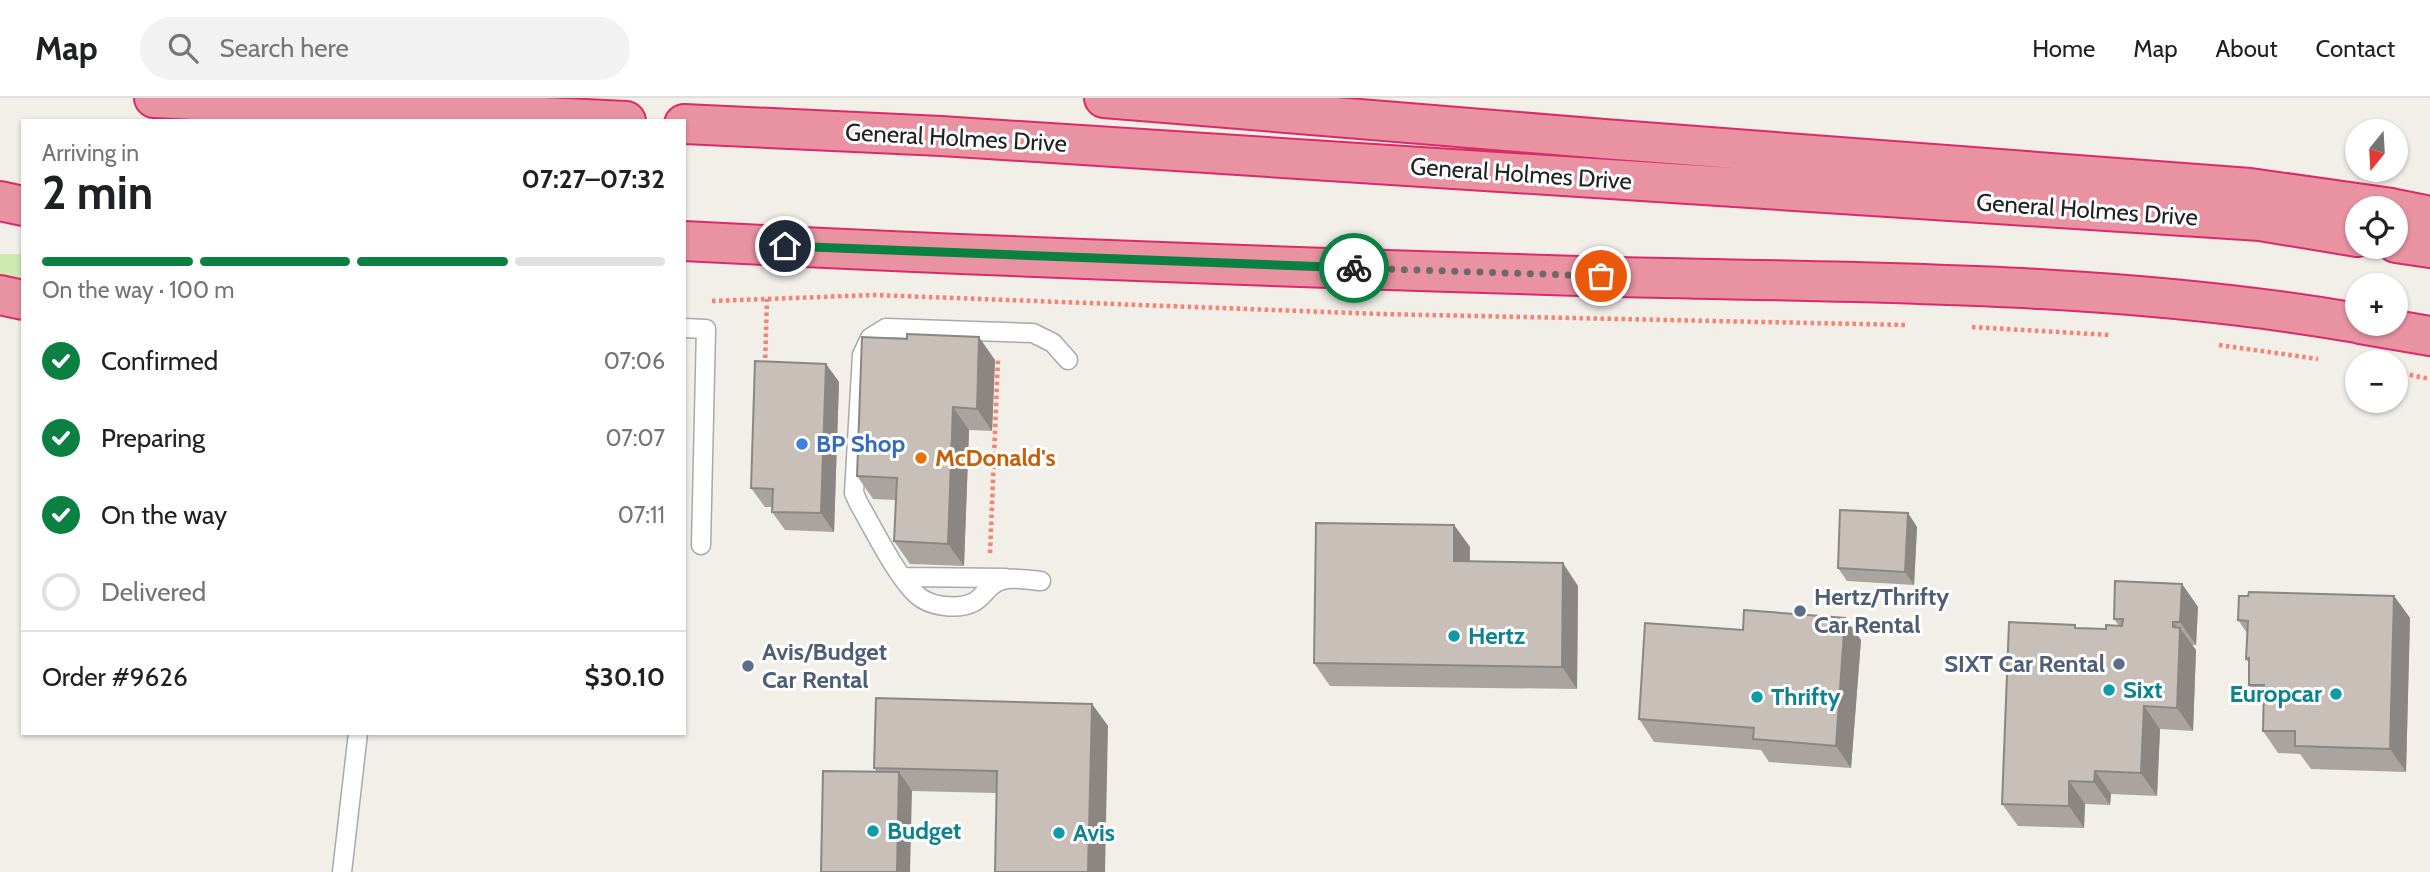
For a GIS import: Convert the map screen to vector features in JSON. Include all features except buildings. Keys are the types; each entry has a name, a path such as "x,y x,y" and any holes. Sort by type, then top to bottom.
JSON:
{"highway":[{"path":"154,98 585,119"},
{"path":"1104,98 2250,188 2345,202"},
{"name":"General Holmes Drive","path":"686,124 941,136 2260,221 2345,235"},
{"path":"0,201 21,206"},
{"path":"0,207 21,206"},
{"path":"2408,212 2430,216"},
{"path":"686,241 1495,274 2090,292 2272,308 2345,321"},
{"path":"2408,245 2430,248"},
{"path":"686,261 835,248"},
{"path":"0,295 21,300"},
{"path":"2408,332 2430,336"}],"lane":[{"path":"686,328 706,328 701,545"},
{"path":"1006,578 993,584 977,601 965,606 930,602 918,597 903,577 854,493 862,355 870,338 886,328 1032,332 1053,343 1068,360"},
{"path":"903,577 1041,581"},
{"path":"342,872 358,735"}],"path":[{"path":"712,301 875,296 1366,313 1918,325"},
{"path":"765,375 767,299"},
{"path":"1959,326 2117,336"},
{"path":"2211,344 2322,359"},
{"path":"989,555 998,356"},
{"path":"2408,374 2430,379"}],"green space":[{"path":"0,254 21,254 21,291 0,287"}],"way so far":[{"path":"1354,268 1601,276"}],"place":[{"name":"BP Shop","path":"802,444"},
{"name":"McDonald's","path":"921,458"},
{"name":"Hertz/Thrifty Car Rental","path":"1800,611"},
{"name":"Hertz","path":"1454,636"},
{"name":"SIXT Car Rental","path":"2119,664"},
{"name":"Avis/Budget Car Rental","path":"748,666"},
{"name":"Sixt","path":"2109,690"},
{"name":"Europcar","path":"2336,694"},
{"name":"Thrifty","path":"1757,697"},
{"name":"Budget","path":"873,831"},
{"name":"Avis","path":"1059,833"}],"route":[{"path":"785,246 1354,268"}]}
